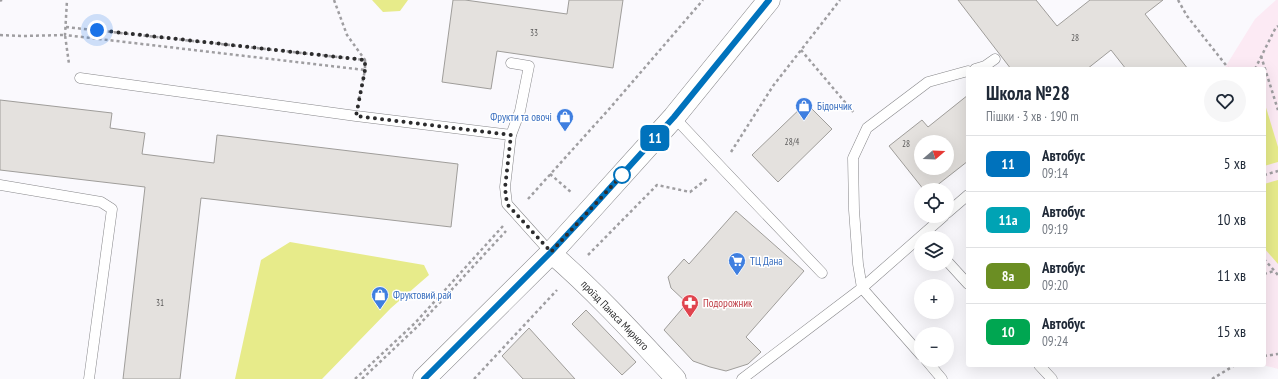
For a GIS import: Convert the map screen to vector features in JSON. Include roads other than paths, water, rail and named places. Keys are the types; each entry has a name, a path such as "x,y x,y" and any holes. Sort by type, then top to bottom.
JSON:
{"main road":[{"path":"424,379 551,252 674,117 769,0"}],"street":[{"name":"проїзд Панаса Мирного","path":"551,252 574,272 613,311 676,379"}],"lane":[{"path":"982,67 995,59"},
{"path":"511,63 529,66 520,111 511,135 505,188 507,204 551,252"},
{"path":"914,347 862,288 858,264 854,210 853,158 867,128 928,82 966,72"},
{"path":"80,78 356,116 511,135"},
{"path":"674,117 822,272"},
{"path":"0,185 101,202 112,209 89,379"},
{"path":"954,207 966,197"},
{"path":"930,231 937,223"},
{"path":"742,379 862,288 914,245"},
{"path":"954,269 966,282"},
{"path":"932,367 942,379"},
{"path":"1041,367 1052,379"}],"place":[{"name":"Бідончик","path":"804,121"},
{"name":"Фрукти та овочі","path":"565,132"},
{"name":"ТЦ Дана","path":"737,276"},
{"name":"Фруктовий рай","path":"380,310"},
{"name":"Подорожник","path":"690,318"}]}
